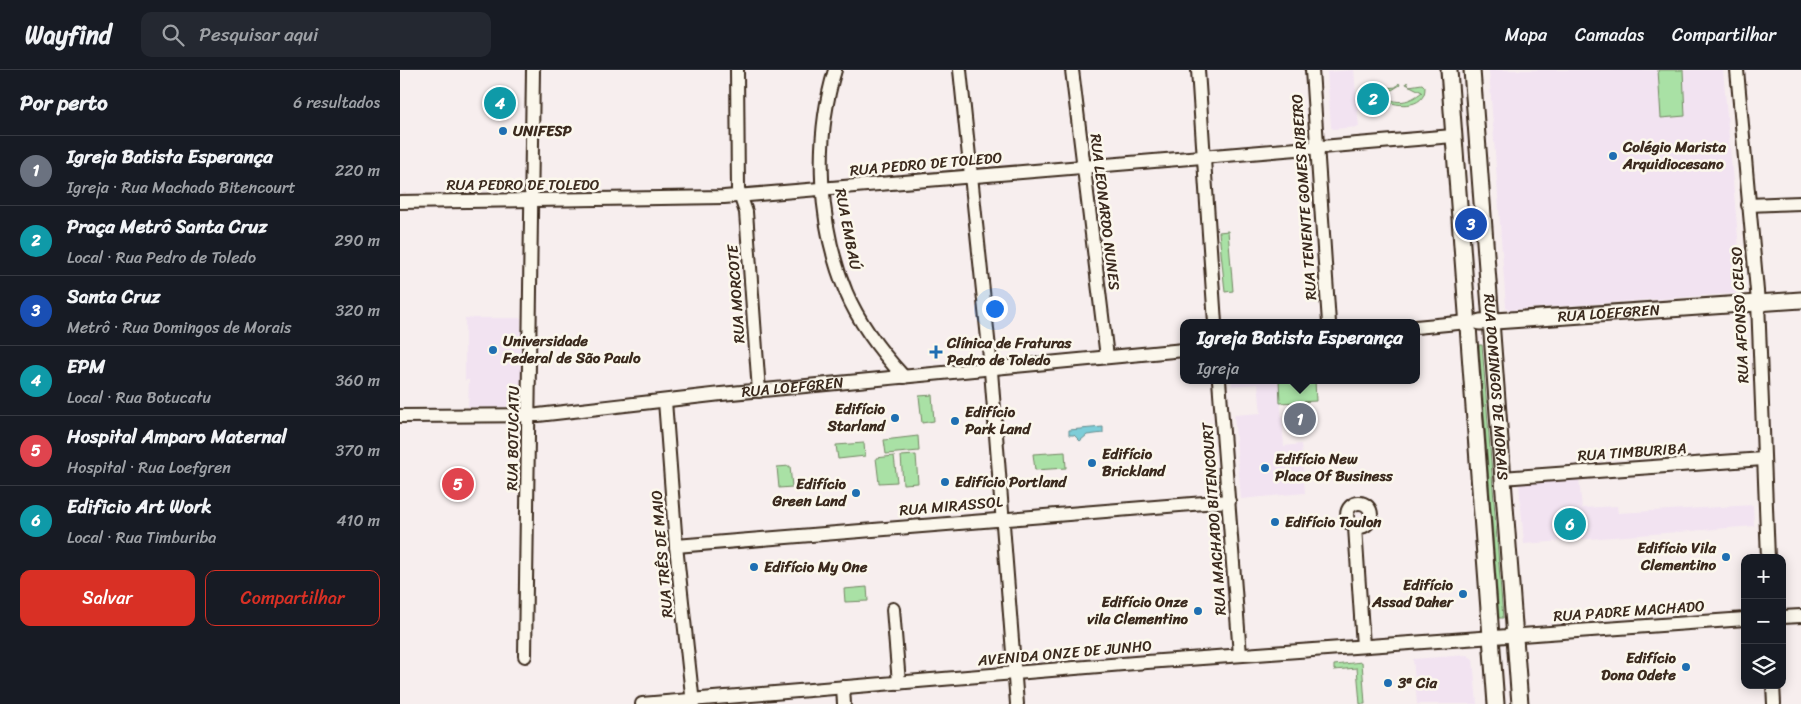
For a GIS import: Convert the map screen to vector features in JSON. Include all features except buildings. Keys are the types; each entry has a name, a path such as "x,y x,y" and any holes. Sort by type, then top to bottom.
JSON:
{"main road":[{"name":"RUA DOMINGOS DE MORAIS","path":"1449,70 1496,704"},
{"name":"RUA DOMINGOS DE MORAIS","path":"1472,70 1520,704"},
{"name":"RUA LOEFGREN","path":"1468,322 1801,300"}],"street":[{"name":"RUA BOTUCATU","path":"525,656 530,415 530,202 533,70"},
{"name":"RUA MORCOTE","path":"737,70 738,189 746,212 760,391"},
{"name":"RUA EMBAÚ","path":"835,70 823,122 823,189 835,258 846,292 877,345 904,377"},
{"path":"960,70 991,368 1017,704"},
{"name":"RUA LEONARDO NUNES","path":"1072,70 1107,357"},
{"path":"1198,70 1215,319"},
{"name":"RUA TENENTE GOMES RIBEIRO","path":"1312,70 1329,319"},
{"name":"RUA AFONSO CELSO","path":"1737,70 1758,302 1768,554"},
{"name":"RUA PEDRO DE TOLEDO","path":"400,202 530,202 740,196 1453,136"},
{"path":"1748,205 1801,203"},
{"name":"RUA LOEFGREN","path":"1420,327 1468,322"},
{"name":"RUA LOEFGREN","path":"400,416 530,415 1180,350"},
{"name":"RUA MACHADO BITENCOURT","path":"1219,384 1240,655"},
{"name":"RUA TRÊS DE MAIO","path":"665,401 676,546 693,702"},
{"name":"RUA TIMBURIBA","path":"1502,478 1763,459"},
{"name":"RUA MIRASSOL","path":"676,546 1229,501"},
{"path":"1356,527 1363,646"},
{"path":"892,610 899,683"},
{"path":"1786,617 1801,616"},
{"name":"RUA PADRE MACHADO","path":"1491,636 1741,619"},
{"name":"AVENIDA ONZE DE JUNHO","path":"642,704 693,702 1015,673 1491,636"},
{"path":"843,688 844,704"},
{"path":"1774,689 1774,704"}],"shaded area":[{"path":"1354,70 1359,127 1333,129 1331,127 1327,72"},
{"name":"Colégio Marista Arquidiocesano","path":"1489,70 1723,70 1743,293 1509,310 1506,307"},
{"name":"Universidade Federal de São Paulo","path":"465,318 521,318 521,404 514,404 514,407 468,407 469,380 465,380"},
{"path":"1232,384 1258,384 1232,386"},
{"path":"1258,384 1279,384 1284,446 1301,444 1305,493 1241,499 1234,415 1261,413"},
{"path":"1579,478 1582,508 1617,506 1618,513 1753,505 1754,526 1524,544 1519,484"},
{"path":"1467,655 1473,659 1477,704 1417,704 1413,659"}],"green space":[{"path":"1658,70 1683,70 1685,116 1661,118"},
{"path":"1399,83 1400,85 1384,95 1398,102 1413,98 1422,92 1410,86 1422,84 1425,87 1424,94 1415,103 1400,105 1380,98 1379,92 1385,88 1396,87"},
{"path":"1228,231 1233,291 1225,292 1219,232"},
{"path":"1479,345 1482,345 1503,618 1499,618"},
{"path":"1279,384 1315,384 1316,401 1280,403"},
{"path":"932,395 934,421 922,423 919,396"},
{"path":"918,436 919,451 886,454 884,440"},
{"path":"864,443 865,456 838,459 836,445"},
{"path":"1065,452 1066,468 1035,470 1033,454"},
{"path":"916,455 918,483 903,484 901,456"},
{"path":"894,456 897,482 879,483 876,458"},
{"path":"790,466 792,487 779,488 777,467"},
{"path":"867,587 868,601 845,602 844,589"},
{"path":"1362,662 1365,704 1360,704 1357,668 1334,670 1334,665"}],"water":[{"path":"1103,427 1103,433 1087,435 1080,441 1074,435 1069,435 1069,430"}],"place":[{"name":"Praça Metrô Santa Cruz","path":"1373,99"},
{"name":"EPM","path":"500,103"},
{"name":"UNIFESP","path":"503,131"},
{"name":"Colégio Marista Arquidiocesano","path":"1613,156"},
{"name":"Santa Cruz","path":"1471,224"},
{"name":"Universidade Federal de São Paulo","path":"493,350"},
{"name":"Clínica de Fraturas Pedro de Toledo","path":"936,352"},
{"name":"Edifício Starland","path":"895,418"},
{"name":"Igreja Batista Esperança","path":"1300,419"},
{"name":"Edifício Park Land","path":"955,421"},
{"name":"Edifício Brickland","path":"1092,463"},
{"name":"Edifício New Place Of Business","path":"1265,468"},
{"name":"Edifício Portland","path":"945,482"},
{"name":"Hospital Amparo Maternal","path":"458,484"},
{"name":"Edifício Green Land","path":"856,493"},
{"name":"Edifício Toulon","path":"1275,522"},
{"name":"Edificio Art Work","path":"1570,524"},
{"name":"Edifício Vila Clementino","path":"1726,557"},
{"name":"Edifício My One","path":"754,567"},
{"name":"Edifício Assad Daher","path":"1463,594"},
{"name":"Edifício Onze vila Clementino","path":"1198,611"},
{"name":"Edifício Dona Odete","path":"1686,667"},
{"name":"3ª Cia","path":"1388,683"}]}
